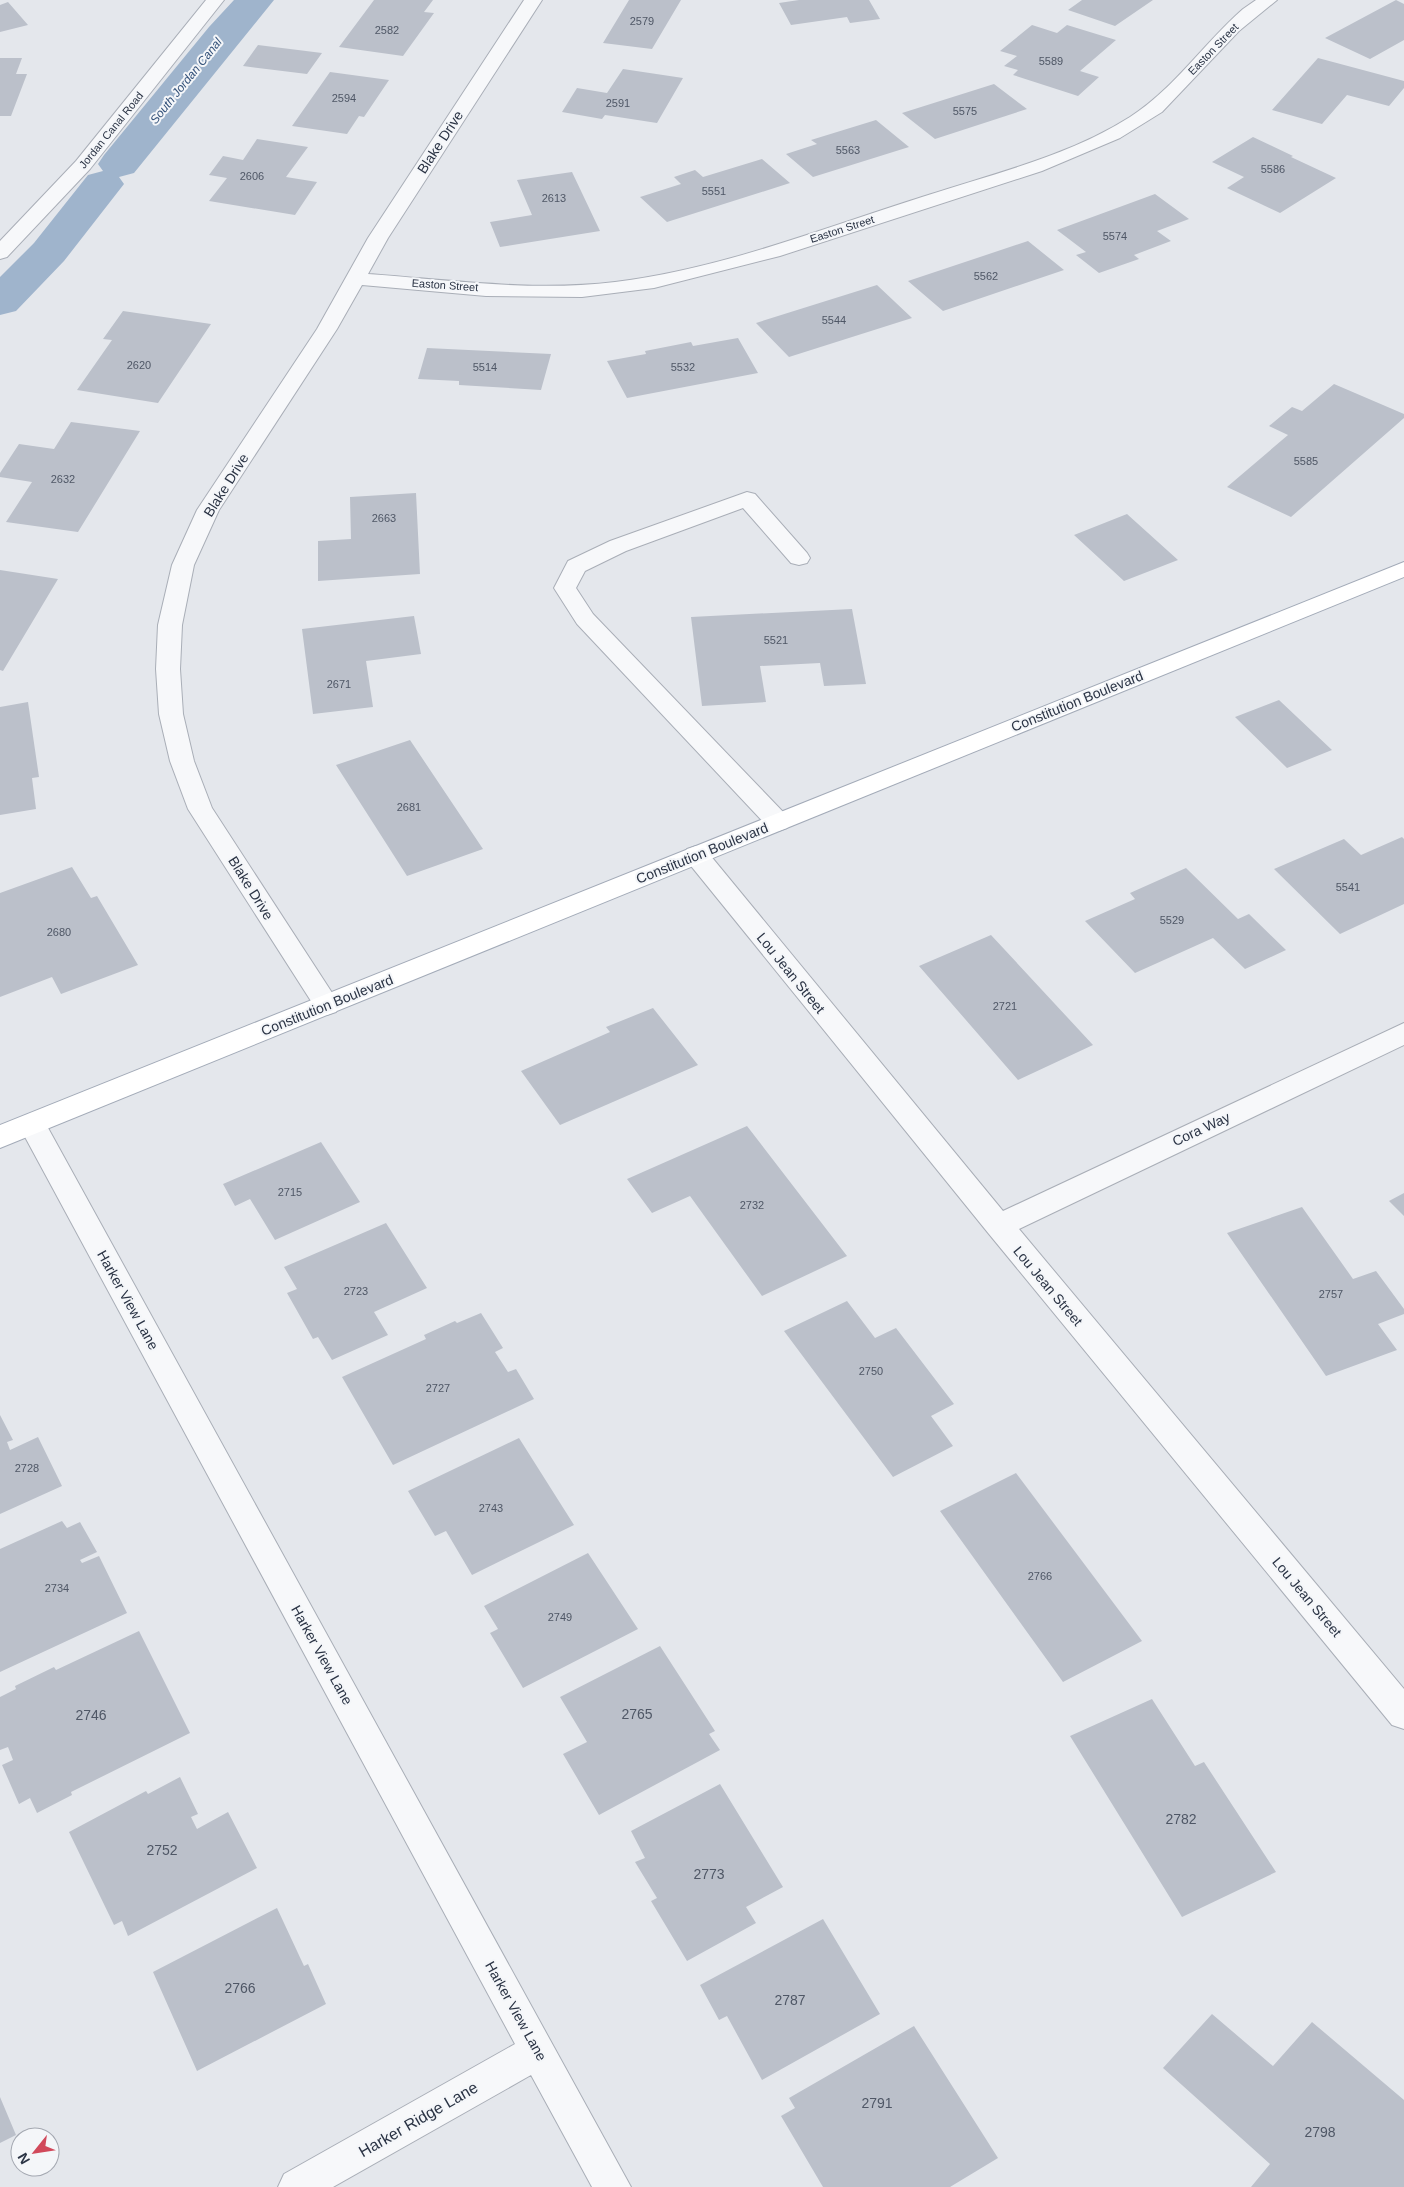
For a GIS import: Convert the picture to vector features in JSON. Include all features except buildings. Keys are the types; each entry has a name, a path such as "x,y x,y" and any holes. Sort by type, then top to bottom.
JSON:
{"main road":[{"name":"Constitution Boulevard","path":"0,1137 1404,569"}],"street":[{"name":"Jordan Canal Road","path":"0,254 83,165 215,0"},
{"name":"Blake Drive","path":"327,1006 200,809 182,761 170,714 168,669 170,625 183,565 208,510 327,329 357,279 378,238 533,0"},
{"name":"Easton Street","path":"357,279 534,292 613,288 693,275 750,259 995,180 1112,136 1139,120 1162,102 1240,22 1268,0"},
{"path":"778,822 585,619 565,588 576,566 618,546 747,499 799,558"},
{"name":"Lou Jean Street","path":"696,855 998,1226 1404,1714"},
{"name":"Cora Way","path":"998,1226 1404,1033"},
{"name":"Harker View Lane","path":"32,1124 612,2187"},
{"name":"Harker Ridge Lane","path":"297,2187 538,2051"}],"waterway":[{"name":"South Jordan Canal","path":"119,164 223,35 255,0"},
{"name":"South Jordan Canal","path":"0,302 49,252 103,184"}]}
